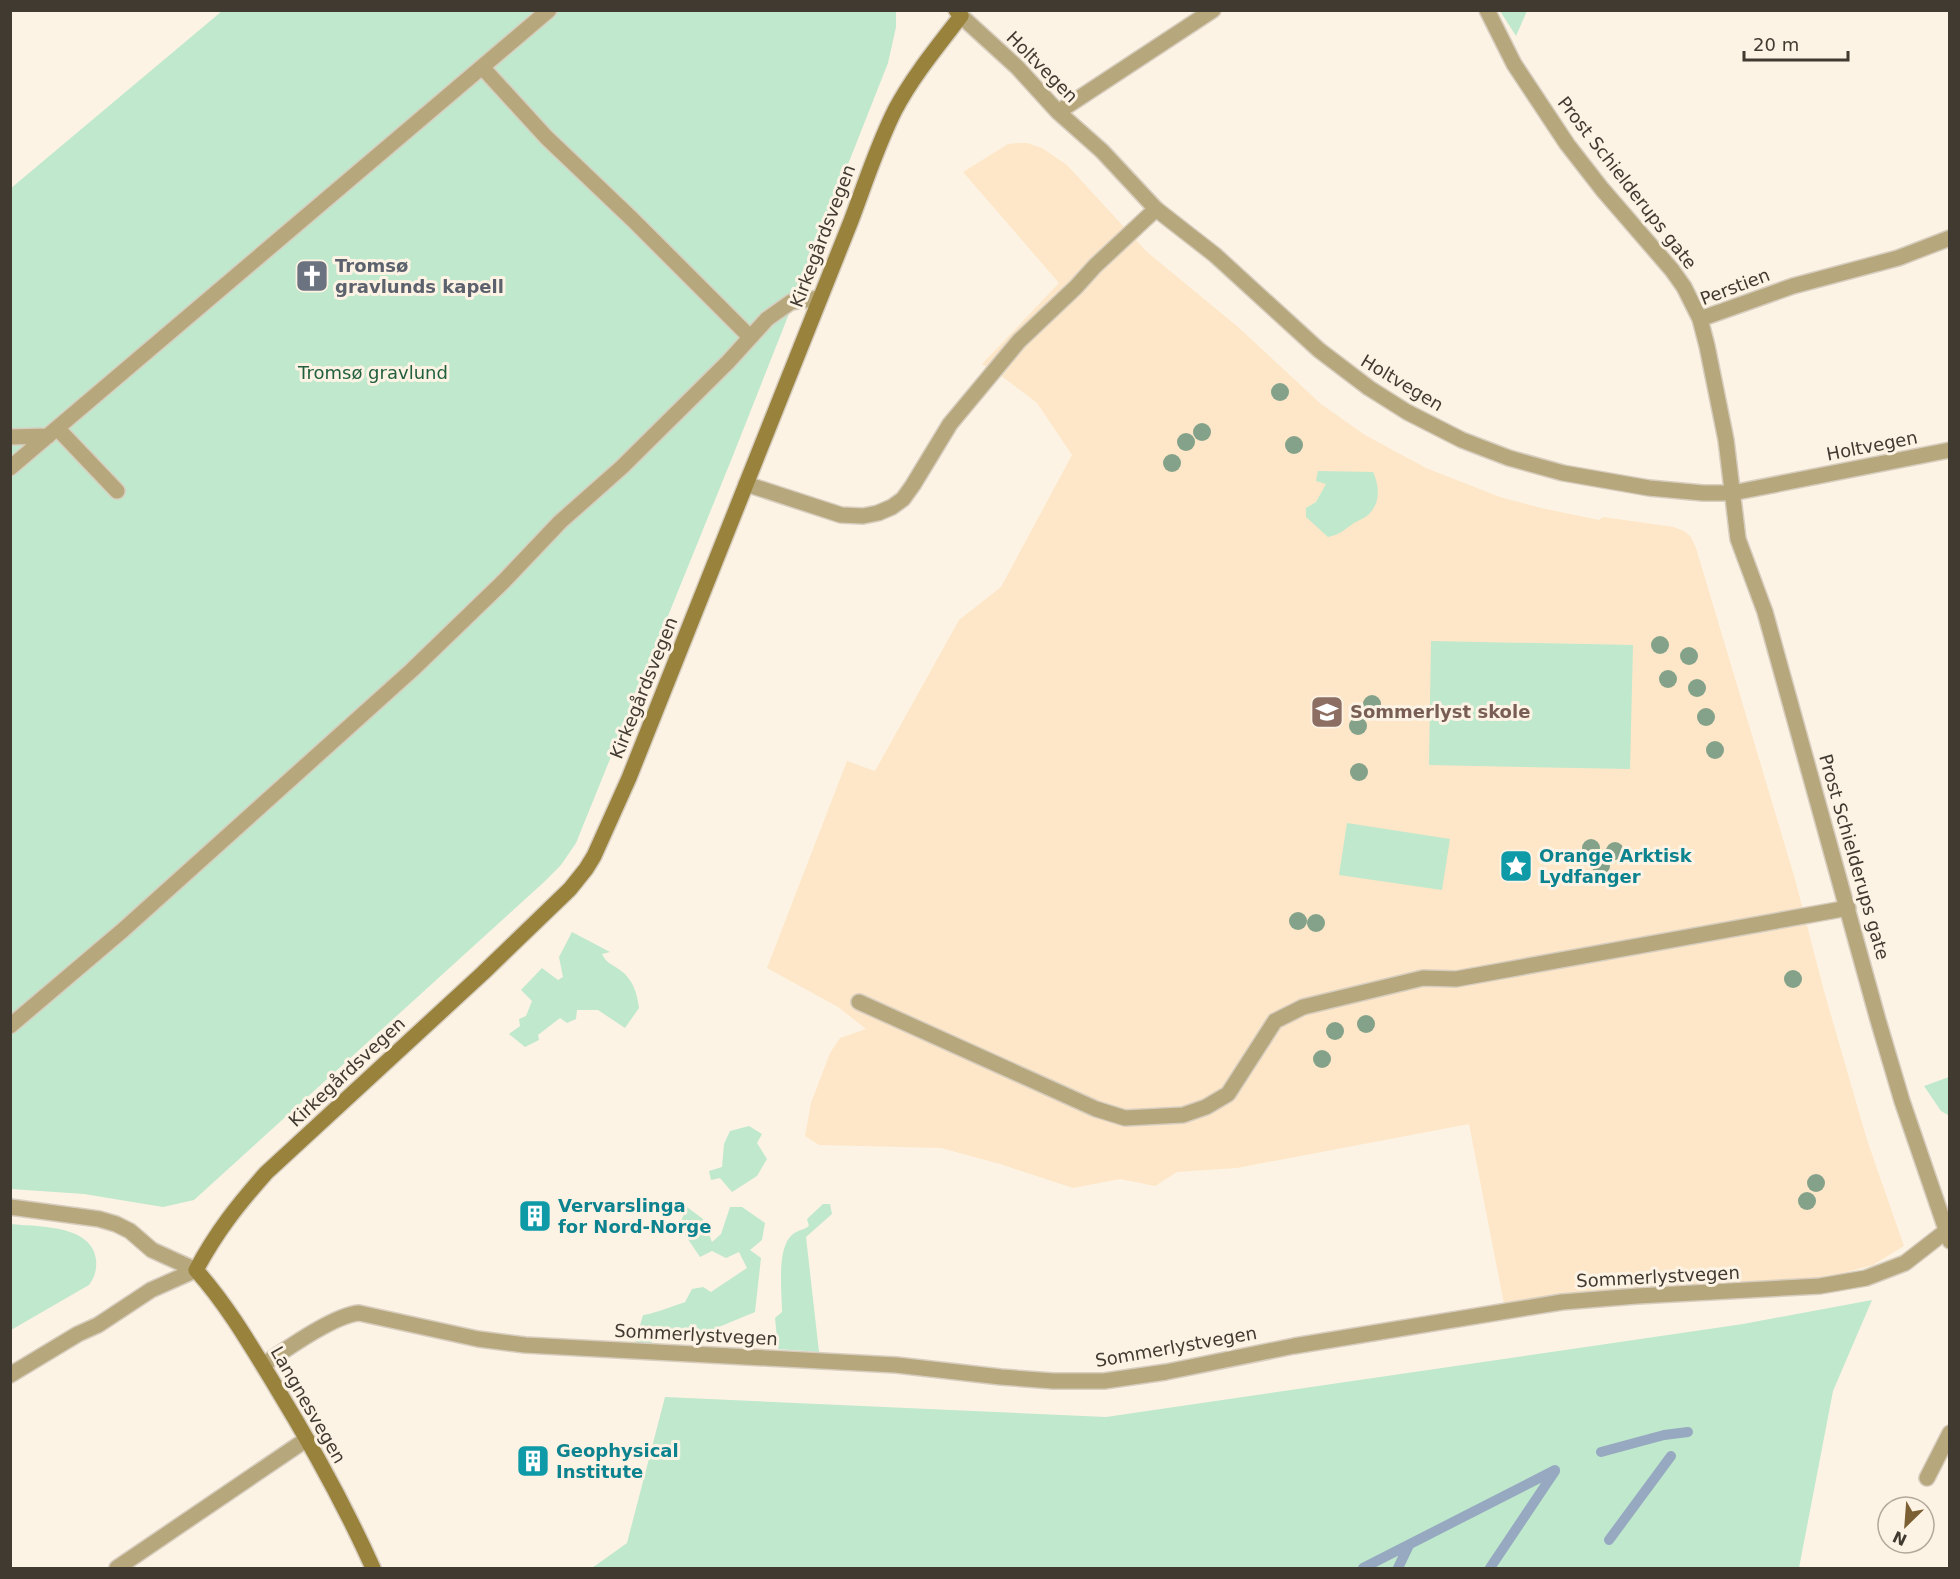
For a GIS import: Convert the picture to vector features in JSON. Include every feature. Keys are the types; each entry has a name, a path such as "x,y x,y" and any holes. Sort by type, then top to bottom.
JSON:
{"street":[{"path":"10,468 549,10"},
{"path":"1058,112 1213,10"},
{"name":"Prost Schielderups gate","path":"1487,10 1514,63 1561,135 1602,189 1672,270 1700,318"},
{"name":"Holtvegen","path":"959,13 1017,67 1058,112 1102,151 1156,209 1215,255 1344,371 1407,412 1462,440 1509,458 1563,473 1649,488 1703,494 1732,493 1950,450"},
{"name":"Kirkegårdsvegen","path":"196,1270 215,1236 266,1173 483,973 570,889 586,869 612,819 629,778 895,111 913,79 959,13"},
{"path":"482,67 546,137 750,337"},
{"path":"746,484 841,515 863,516 878,513 903,500 950,424 1019,341 1156,209"},
{"name":"Perstien","path":"1732,493 1726,440 1700,318 1793,286 1898,258 1950,238"},
{"path":"10,1026 123,930 412,670 503,582 560,522 630,459 767,320 792,302 820,297"},
{"path":"10,437 53,432 117,490"},
{"name":"Prost Schielderups gate","path":"1732,493 1738,539 1765,612 1902,1101 1948,1233"},
{"path":"859,1002 1096,1109 1125,1118 1183,1115 1206,1107 1228,1094 1275,1021 1303,1007 1423,978 1456,979 1848,908"},
{"path":"10,1207 99,1219 116,1224 130,1231 152,1250 196,1270"},
{"name":"Sommerlystvegen","path":"263,1365 335,1322 359,1313 478,1339 525,1345 896,1365 1001,1377 1104,1382 1294,1346 1562,1302 1800,1288 1866,1278 1905,1263 1948,1233"},
{"path":"10,1375 78,1334 98,1325 151,1290 196,1270"},
{"name":"Langnesvegen","path":"196,1270 219,1296 307,1439 354,1527 373,1569"},
{"path":"1927,1478 1950,1433"},
{"path":"117,1569 307,1439"}],"shaded area":[{"name":"Sommerlyst skole","path":"1027,143 1042,148 1067,165 1147,252 1238,327 1321,404 1365,435 1426,468 1500,497 1599,520 1603,517 1674,527 1691,537 1795,879 1824,991 1867,1140 1904,1246 1873,1265 1813,1281 1588,1291 1504,1304 1469,1124 1237,1168 1177,1172 1155,1186 1120,1179 1073,1188 941,1148 819,1145 805,1136 811,1103 830,1053 840,1038 866,1029 838,1007 767,968 847,761 875,771 959,620 1001,587 1072,455 1037,403 982,364 1059,283 963,172 1008,144"}],"green space":[{"name":"Tromsø gravlund","path":"222,11 896,11 896,27 888,63 734,453 576,843 561,865 543,883 194,1200 163,1207 84,1194 11,1189 10,189"},
{"path":"1500,11 1527,11 1516,36"},
{"path":"1318,471 1373,472 1378,493 1374,508 1364,518 1338,534 1328,537 1306,517 1306,508 1316,502 1326,484 1316,481"},
{"path":"1431,641 1633,645 1630,769 1429,765"},
{"path":"1347,823 1450,839 1442,890 1339,875"},
{"path":"572,932 610,952 602,954 631,982 636,992 639,1008 625,1028 598,1010 577,1010 576,1019 567,1023 560,1018 538,1035 539,1040 525,1047 509,1034 520,1026 519,1019 526,1016 532,1001 521,990 542,968 558,980 563,977 559,957"},
{"path":"1950,1077 1949,1119 1924,1086"},
{"path":"749,1126 762,1134 757,1143 767,1159 757,1176 732,1192 720,1178 711,1180 709,1171 722,1167 724,1144 730,1131"},
{"path":"823,1204 830,1204 832,1214 806,1237 819,1352 778,1349 775,1318 782,1312 781,1270 784,1249 793,1234 809,1226 807,1219"},
{"path":"687,1207 703,1219 712,1242 721,1234 730,1207 742,1207 765,1223 762,1240 750,1250 761,1258 755,1312 714,1329 699,1339 664,1328 664,1336 656,1338 649,1346 637,1343 631,1334 639,1329 643,1315 685,1302 692,1289 703,1287 711,1292 747,1268 739,1252 726,1258 712,1251 700,1257 679,1226"},
{"path":"11,1224 48,1227 74,1233 92,1248 96,1259 96,1270 89,1285 11,1330"},
{"path":"1872,1300 1833,1391 1799,1568 592,1568 627,1543 665,1397 1106,1417 1743,1324"}],"waterway":[{"path":"1601,1452 1664,1435 1688,1432"},
{"path":"1609,1540 1671,1456"},
{"path":"1363,1568 1555,1470"},
{"path":"1490,1568 1555,1471"},
{"path":"1398,1568 1409,1545"}],"place":[{"name":"Tromsø gravlunds kapell","path":"312,276"},
{"name":"Sommerlyst skole","path":"1327,712"},
{"name":"Orange Arktisk Lydfanger","path":"1516,866"},
{"name":"Vervarslinga for Nord-Norge","path":"535,1216"},
{"name":"Geophysical Institute","path":"533,1461"}]}
